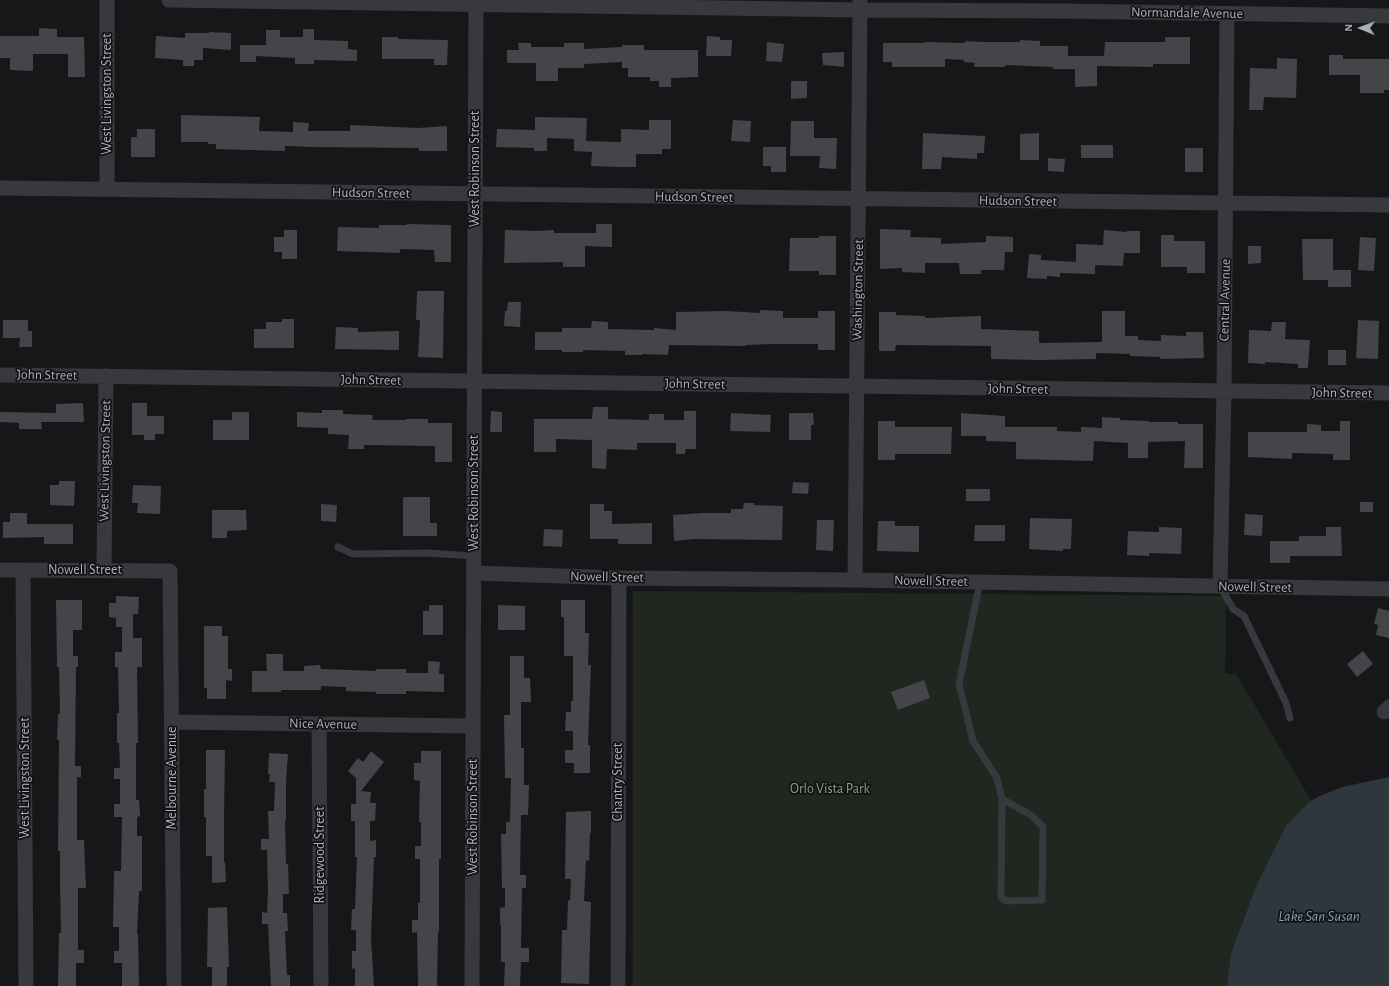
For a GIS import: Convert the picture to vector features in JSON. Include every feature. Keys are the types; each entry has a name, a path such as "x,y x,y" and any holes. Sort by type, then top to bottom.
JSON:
{"street":[{"name":"West Livingston Street","path":"107,0 107,189"},
{"name":"Normandale Avenue","path":"169,0 1062,5 1227,14 1389,16"},
{"name":"West Robinson Street","path":"472,986 476,2"},
{"name":"Washington Street","path":"855,580 860,5"},
{"name":"Central Avenue","path":"1220,586 1224,392 1227,14"},
{"name":"Hudson Street","path":"0,188 1389,205"},
{"name":"John Street","path":"0,375 1389,393"},
{"name":"West Livingston Street","path":"104,570 106,376"},
{"name":"Nowell Street","path":"0,570 170,570"},
{"name":"West Livingston Street","path":"23,570 26,986"},
{"name":"Melbourne Avenue","path":"170,570 174,986"},
{"name":"Nowell Street","path":"474,573 618,578 855,580 1389,589"},
{"name":"Chantry Street","path":"618,578 618,986"},
{"name":"Nice Avenue","path":"172,722 473,726"},
{"name":"Ridgewood Street","path":"319,724 321,986"}],"lane":[{"path":"338,547 353,554 428,553 474,556"},
{"path":"980,582 959,684 973,741 997,778 1002,799 1001,897 1006,901 1042,900 1043,827 1031,815 1002,799"},
{"path":"1220,586 1233,609 1244,616 1286,703 1290,718"}],"green space":[{"name":"Orlo Vista Park","path":"633,591 1226,596 1225,673 1237,675 1363,889 1327,986 633,986"}],"water":[{"name":"Lake San Susan","path":"1389,777 1389,986 1227,986 1231,954 1255,889 1286,826 1309,802 1320,796 1342,787"}],"building":[{"path":"39,28 57,29 57,37 84,37 85,77 68,77 68,54 33,54 33,71 10,70 10,58 0,58 0,36 39,36"},
{"path":"303,29 314,29 314,40 348,41 348,49 357,50 357,61 314,60 314,64 295,64 295,58 256,56 256,62 240,62 240,45 266,45 266,30 280,30 280,37 303,37"},
{"path":"185,33 231,33 231,50 203,48 203,60 194,60 194,66 183,66 183,60 155,58 156,36 185,38"},
{"path":"707,36 720,37 720,40 732,40 731,56 706,56"},
{"path":"382,37 398,37 398,39 448,40 447,65 434,65 434,59 382,59"},
{"path":"1165,37 1190,37 1190,64 1153,64 1153,67 1097,66 1097,86 1075,87 1075,69 1053,69 1053,67 1005,65 1005,67 974,67 975,63 964,62 964,60 945,59 945,67 892,67 892,62 883,62 883,43 965,43 965,41 1020,42 1020,40 1040,41 1040,46 1068,46 1068,56 1104,56 1105,42 1165,42"},
{"path":"767,42 784,44 782,62 766,61"},
{"path":"518,43 531,43 531,47 564,47 564,43 584,43 584,49 622,47 622,45 644,45 644,50 698,50 698,77 671,78 671,87 659,87 659,81 650,81 650,77 628,77 628,68 622,68 622,62 584,64 584,68 558,68 558,81 536,81 536,63 507,63 507,50 519,50"},
{"path":"844,52 844,67 823,65 822,53"},
{"path":"1329,55 1343,55 1343,59 1389,59 1389,90 1384,90 1384,93 1360,93 1360,75 1329,75"},
{"path":"1277,58 1297,59 1296,98 1264,97 1263,110 1249,110 1250,68 1277,69"},
{"path":"791,81 807,81 807,98 791,99"},
{"path":"181,115 260,117 259,131 293,132 293,122 309,123 308,131 350,131 350,125 418,128 447,126 447,151 419,151 419,148 285,146 285,151 216,149 216,144 208,144 208,142 181,142"},
{"path":"535,117 587,118 586,141 621,142 621,129 649,130 649,120 671,120 671,149 662,149 662,154 636,154 636,167 621,167 591,166 592,152 574,151 574,139 547,138 547,151 534,151 534,148 496,147 497,129 535,130"},
{"path":"733,120 751,121 750,142 731,141"},
{"path":"791,121 814,121 814,138 837,138 836,169 819,168 820,156 790,156"},
{"path":"137,129 155,129 155,157 131,157 131,137 137,137"},
{"path":"923,133 985,136 984,153 977,153 977,159 942,157 941,169 922,169"},
{"path":"1039,133 1039,160 1020,160 1020,134"},
{"path":"1081,145 1113,145 1113,158 1081,158"},
{"path":"763,147 786,147 786,172 771,172 771,166 763,166"},
{"path":"1185,148 1203,148 1203,172 1185,172"},
{"path":"1048,158 1065,159 1064,172 1048,171"},
{"path":"596,224 612,224 612,247 585,246 585,267 563,267 563,262 504,263 505,230 554,230 554,233 596,233"},
{"path":"379,225 451,225 451,262 435,262 434,250 400,249 400,253 337,251 338,227 379,228"},
{"path":"880,229 911,230 910,237 941,238 941,244 986,242 986,236 1013,237 1013,252 1005,252 1004,270 981,270 981,274 960,274 959,263 925,263 925,273 902,272 902,268 880,269"},
{"path":"284,230 297,230 297,259 282,259 282,252 274,252 274,237 284,237"},
{"path":"1104,230 1127,232 1140,231 1140,253 1124,253 1123,266 1095,265 1095,274 1060,273 1060,277 1047,276 1047,279 1027,278 1029,254 1041,255 1041,260 1076,262 1076,244 1103,245"},
{"path":"1161,235 1174,235 1174,241 1205,241 1205,273 1187,273 1187,267 1161,267"},
{"path":"819,236 836,236 836,275 819,275 819,271 789,271 790,238 819,238"},
{"path":"1360,237 1376,238 1374,271 1358,270"},
{"path":"1302,239 1333,239 1333,270 1351,270 1351,287 1328,287 1328,280 1303,280"},
{"path":"1248,246 1261,246 1261,263 1248,264"},
{"path":"417,291 444,291 443,358 418,357 420,320 416,320"},
{"path":"508,302 521,302 520,327 504,326 505,311 507,311"},
{"path":"760,310 783,311 783,318 818,318 818,311 835,311 835,350 818,350 818,344 773,344 746,346 669,345 668,355 625,355 625,351 583,350 583,352 562,352 562,350 535,350 535,332 562,332 562,328 591,328 592,321 608,322 608,329 654,330 654,328 676,330 676,312 726,311 760,313"},
{"path":"1102,311 1125,311 1125,336 1138,336 1138,340 1161,341 1161,335 1186,336 1186,332 1203,332 1204,358 1160,359 1160,357 1130,356 1130,354 1096,353 1096,359 991,359 991,346 896,345 895,351 879,351 879,312 896,312 896,315 925,316 925,318 981,316 981,329 1039,331 1039,343 1102,342"},
{"path":"282,319 294,319 294,348 254,348 254,329 266,329 266,322 282,322"},
{"path":"3,320 28,320 28,331 32,331 32,347 19,347 20,338 3,338"},
{"path":"1358,320 1379,321 1378,359 1356,358"},
{"path":"1272,322 1286,322 1285,339 1310,340 1308,368 1298,368 1298,364 1265,362 1265,364 1248,363 1249,330 1271,331"},
{"path":"336,327 358,328 358,332 399,331 399,350 335,349"},
{"path":"1328,350 1346,350 1346,365 1328,365"},
{"path":"83,403 84,422 41,422 42,429 19,429 19,423 0,422 0,412 56,413 56,404"},
{"path":"132,403 147,403 147,416 164,416 164,434 155,434 155,440 144,440 144,435 132,435"},
{"path":"593,407 608,407 608,419 649,420 649,414 664,414 664,420 684,420 684,411 696,411 696,449 686,449 685,454 676,454 676,443 637,443 637,450 607,449 606,469 592,468 592,440 556,439 556,452 534,452 534,419 592,419"},
{"path":"322,410 343,410 343,414 373,415 372,420 428,419 428,423 452,423 452,462 435,462 435,446 364,445 364,449 348,449 349,435 328,434 328,428 297,427 297,412 322,413"},
{"path":"491,411 502,412 502,432 490,432"},
{"path":"232,412 249,412 249,440 213,440 213,420 232,420"},
{"path":"731,413 771,415 770,432 730,431"},
{"path":"789,413 813,413 814,425 811,425 811,440 789,440"},
{"path":"961,413 1005,416 1005,427 1057,427 1057,431 1081,432 1081,427 1102,428 1102,417 1120,418 1120,420 1178,422 1178,424 1203,424 1203,468 1184,468 1185,441 1148,442 1148,458 1128,458 1128,443 1094,441 1093,461 1016,459 1016,442 986,441 986,436 961,436"},
{"path":"878,421 895,421 895,427 952,427 951,454 895,454 895,460 878,460"},
{"path":"1340,421 1350,421 1350,460 1333,460 1333,454 1292,453 1292,459 1248,457 1248,432 1307,432 1307,424 1321,425 1321,431 1340,431"},
{"path":"59,481 75,481 74,506 50,505 50,485 59,485"},
{"path":"793,482 809,483 808,494 792,493"},
{"path":"133,485 161,486 160,514 137,513 138,503 132,503"},
{"path":"966,489 990,489 990,501 966,501"},
{"path":"403,497 430,497 430,523 437,523 437,536 403,536"},
{"path":"1360,502 1373,502 1373,512 1360,512"},
{"path":"744,503 754,503 754,505 783,506 782,540 694,539 674,541 673,515 731,513 731,509 743,509"},
{"path":"321,504 337,505 336,522 321,521"},
{"path":"590,504 604,504 604,511 612,511 612,524 652,523 652,544 618,544 618,539 590,539"},
{"path":"212,510 246,510 247,530 227,531 227,538 212,538"},
{"path":"10,513 27,513 27,524 73,524 73,544 44,544 44,537 3,538 3,522 10,522"},
{"path":"1245,514 1263,515 1262,536 1244,535"},
{"path":"1030,518 1072,519 1071,549 1063,549 1063,551 1029,549"},
{"path":"817,520 834,520 833,551 816,550"},
{"path":"878,521 895,521 895,526 919,526 919,552 877,551"},
{"path":"975,525 1005,525 1005,541 974,541"},
{"path":"1159,527 1182,528 1181,554 1149,553 1149,556 1127,555 1128,531 1159,532"},
{"path":"1326,527 1341,527 1342,556 1290,556 1290,563 1270,563 1270,541 1299,541 1299,536 1326,536"},
{"path":"544,529 563,530 562,547 543,546"},
{"path":"116,596 139,597 138,614 133,614 133,638 142,638 142,667 137,667 138,743 136,743 136,800 139,800 140,816 137,817 137,836 142,836 142,891 139,891 137,934 139,986 122,986 122,963 114,963 114,951 119,951 119,927 113,927 114,871 121,871 122,817 114,817 114,804 120,804 120,779 114,779 114,768 120,768 119,743 117,743 117,713 119,713 118,667 115,667 115,652 122,652 122,627 116,627 116,618 109,617 109,603 116,603"},
{"path":"56,600 82,600 82,630 73,630 73,656 78,656 78,667 76,667 75,766 81,766 81,777 77,777 77,840 84,840 86,888 78,888 78,950 84,950 84,963 76,963 76,986 58,986 59,933 61,933 60,851 58,851 59,740 57,740 58,714 60,714 59,667 57,667"},
{"path":"561,600 585,600 585,633 589,633 588,665 591,665 588,745 590,745 590,773 574,773 574,763 565,763 565,750 573,750 573,731 565,731 566,712 571,712 571,701 573,701 573,656 564,656 564,617 561,617"},
{"path":"429,605 443,605 443,635 423,635 423,611 429,611"},
{"path":"498,605 525,606 525,630 498,630"},
{"path":"1378,608 1389,611 1389,638 1376,635 1378,625 1374,624"},
{"path":"204,626 222,626 222,636 228,636 228,669 232,669 232,681 226,680 226,699 207,699 207,688 204,688"},
{"path":"1363,651 1373,664 1357,677 1347,664"},
{"path":"266,654 283,654 283,671 304,671 304,666 320,665 321,669 376,671 376,669 406,669 406,673 428,673 428,661 440,662 439,674 444,674 444,692 406,691 406,694 376,694 376,692 346,691 346,687 321,686 321,690 252,692 252,671 267,671"},
{"path":"510,656 524,656 524,678 530,678 531,702 521,702 521,748 524,748 524,785 529,785 528,815 521,815 520,875 526,875 526,888 522,888 521,948 529,948 529,962 521,962 520,986 504,986 505,962 501,962 500,908 505,907 505,888 502,888 501,834 506,834 506,822 510,822 511,778 505,778 504,715 510,715"},
{"path":"924,680 930,698 898,710 891,692"},
{"path":"206,750 225,750 224,862 226,882 212,883 212,856 206,856 204,789 206,789"},
{"path":"371,751 384,762 361,791 371,792 370,803 376,803 375,821 370,821 370,841 376,840 371,938 374,986 355,986 355,968 352,969 352,951 356,951 356,930 351,930 352,909 355,909 357,857 355,857 355,821 351,821 351,804 356,804 356,778 348,771 358,758 363,762"},
{"path":"421,751 441,751 441,859 439,859 437,986 418,986 417,932 412,933 412,920 418,920 418,903 420,903 420,859 415,859 415,846 421,846 421,822 419,822 420,781 414,780 414,763 421,763"},
{"path":"269,753 288,754 285,820 286,864 288,864 289,894 283,894 283,913 287,913 288,931 285,931 287,975 290,975 290,986 271,986 268,924 262,924 262,912 267,913 268,892 267,850 261,850 261,839 269,839 268,811 274,811 275,782 269,782"},
{"path":"591,811 589,861 586,860 584,901 591,902 589,984 561,983 562,930 567,930 568,900 570,901 571,879 565,879 566,812"},
{"path":"227,907 229,967 227,967 227,986 212,986 212,967 207,967 208,908"}]}
